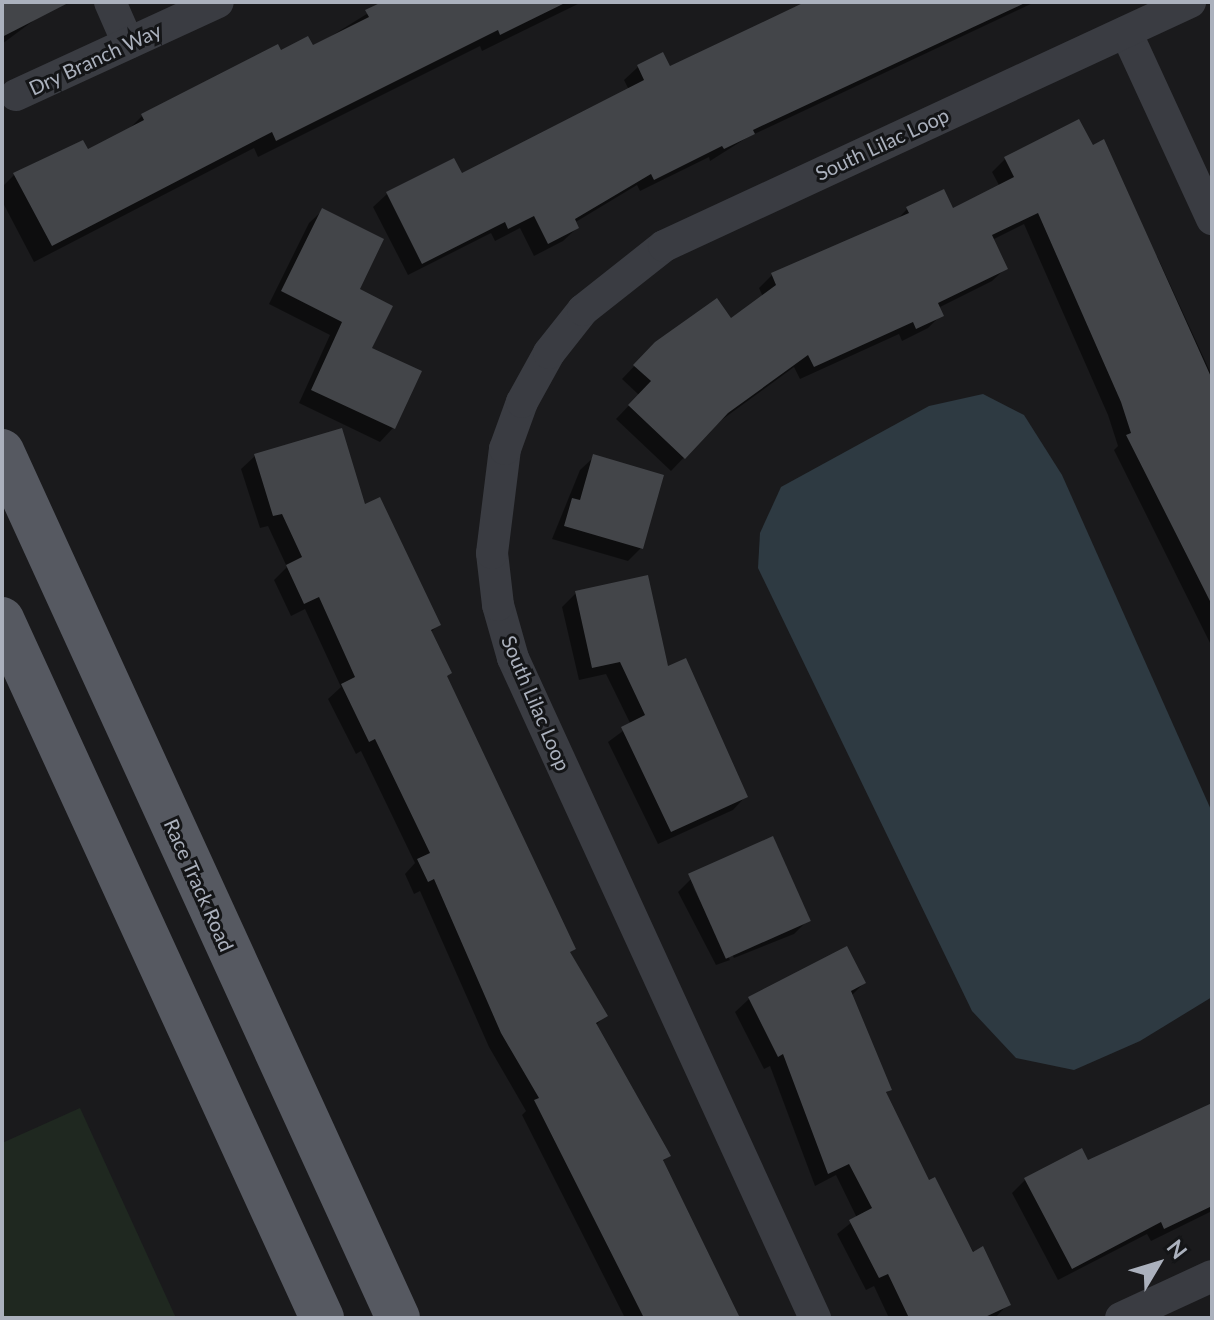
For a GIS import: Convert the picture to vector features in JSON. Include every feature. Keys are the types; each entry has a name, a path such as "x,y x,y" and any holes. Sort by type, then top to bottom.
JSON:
{"main road":[{"name":"Race Track Road","path":"2,451 398,1318"},
{"path":"2,619 322,1318"}],"street":[{"path":"110,2 128,43"},
{"name":"Dry Branch Way","path":"16,95 218,2"},
{"name":"South Lilac Loop","path":"815,1318 513,658 498,605 492,553 505,449 522,402 549,353 583,310 654,252 1190,2"},
{"path":"1126,32 1212,219"},
{"path":"1121,1318 1212,1276"}],"shaded area":[{"path":"983,394 1024,415 1062,475 1212,812 1212,997 1140,1041 1074,1070 1016,1058 972,1011 758,568 760,533 781,487 929,406"},
{"path":"80,1108 176,1318 2,1318 2,1143"}],"building":[{"path":"2,2 70,2 2,37"},
{"path":"382,2 567,2 500,35 498,30 276,141 272,132 52,246 13,173 83,140 88,149 144,120 141,114 278,44 281,50 308,36 313,45 369,17 365,10"},
{"path":"805,2 1027,2 753,130 755,134 724,149 722,146 654,180 651,174 575,219 579,228 548,244 534,216 508,229 505,222 422,264 386,192 454,158 462,173 644,80 637,65 663,52 670,66"},
{"path":"1079,119 1093,145 1104,139 1212,379 1212,605 1126,435 1131,433 1121,402 1038,213 992,235 1008,269 938,303 944,316 916,329 913,322 814,367 808,355 728,413 685,459 628,405 651,381 633,365 655,342 717,298 731,318 776,285 771,273 909,213 906,207 944,189 953,208 1014,177 1004,157"},
{"path":"322,208 384,239 360,289 393,306 372,348 422,371 395,429 311,390 342,322 281,291"},
{"path":"342,428 365,504 380,497 441,625 431,630 452,673 447,676 576,949 570,952 608,1016 596,1023 671,1156 663,1160 740,1318 644,1318 534,1100 539,1098 501,1033 434,879 428,882 417,859 430,853 375,739 369,742 341,684 355,677 319,597 304,604 286,565 302,557 282,514 273,516 254,454"},
{"path":"593,454 664,475 643,549 564,526 572,498 580,500"},
{"path":"648,575 668,666 686,658 748,797 671,832 621,727 645,715 620,662 592,668 575,591"},
{"path":"773,836 811,921 726,959 688,874"},
{"path":"847,946 866,983 851,991 892,1090 886,1092 929,1180 935,1177 973,1252 983,1246 1011,1305 983,1318 909,1318 888,1274 879,1278 849,1220 872,1208 849,1164 828,1174 783,1054 778,1057 748,997"},
{"path":"1212,1103 1212,1206 1164,1229 1161,1222 1072,1269 1024,1178 1082,1148 1088,1160"}]}
